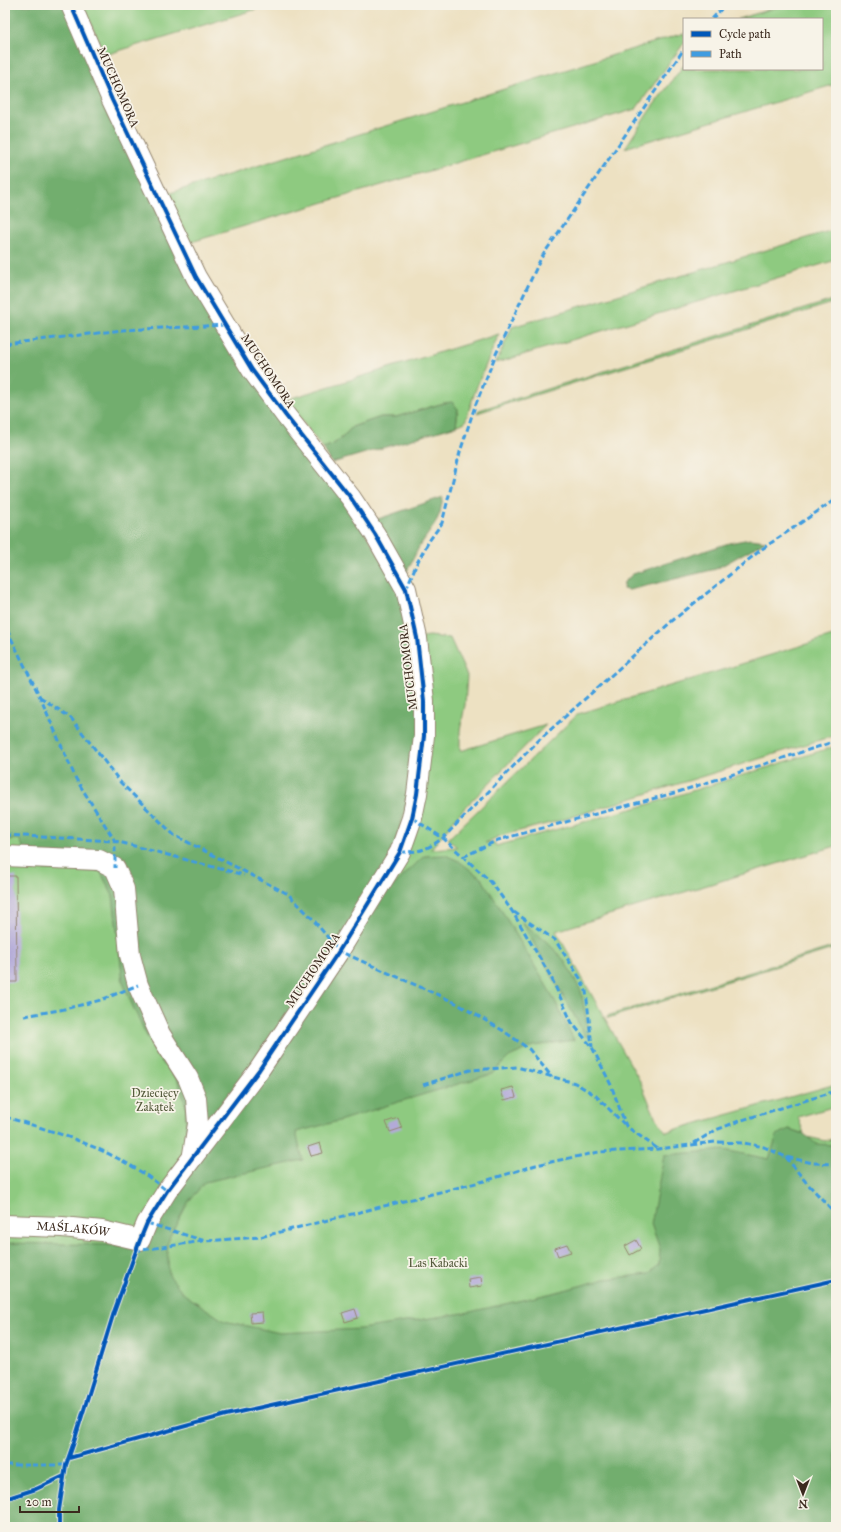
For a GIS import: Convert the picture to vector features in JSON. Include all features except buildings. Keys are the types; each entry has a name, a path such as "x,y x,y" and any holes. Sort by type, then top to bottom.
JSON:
{"lane":[{"name":"MUCHOMORA","path":"71,5 112,100 196,276 252,370 286,416 351,498 375,534 406,589 417,638 424,701 424,736 417,794 412,818 400,852 339,950 259,1070 167,1191 147,1223 140,1240"},
{"path":"5,856 99,860 115,868 124,889 130,955 138,985 160,1034 188,1078 196,1098 198,1124 192,1158"},
{"name":"MAŚLAKÓW","path":"5,1225 62,1227 102,1231 140,1240"}],"green space":[{"path":"5,5 192,283 417,638 428,636 450,638 467,676 465,705 460,731 460,751 546,725 457,816 431,849 457,847 448,839 578,714 836,635 836,735 562,820 500,836 485,843 494,842 496,846 653,803 836,746 836,846 556,931 641,1083 655,1116 666,1132 836,1084 836,1106 798,1117 804,1134 789,1129 790,1133 825,1141 836,1138 836,1527 5,1527"},
{"path":"5,5 64,5 192,283 346,502 401,590 424,732 382,897 424,856 445,855 459,861 482,879 552,995 574,1040 534,1046 509,1057 492,1074 339,1121 296,1132 303,1160 205,1182 189,1201 170,1236 167,1246 169,1275 184,1294 224,1321 280,1333 360,1329 470,1312 557,1292 605,1279 649,1274 659,1264 660,1249 651,1224 664,1155 724,1150 769,1159 777,1135 789,1129 804,1134 816,1144 836,1145 836,1527 5,1527 5,1243 119,1246 142,1244 184,1155 186,1106 178,1081 156,1055 123,983 113,896 100,871 35,869 19,839 5,840"},
{"path":"83,5 270,5 105,55"},
{"path":"784,5 836,5 836,84 625,148 650,110 683,66 683,70 823,70 823,18 741,18"},
{"path":"683,33 683,44 636,109 188,243 167,194"},
{"path":"836,229 836,260 496,363 512,327"},
{"path":"836,299 836,302 477,413 479,410"},
{"path":"499,334 477,386 465,422 456,426 458,409 444,403 396,417 381,417 352,427 343,437 332,445 323,448 285,400"},
{"path":"452,402 458,409 456,426 332,463 323,448 332,445 343,437 352,427 381,417 396,417"},
{"path":"443,497 440,513 435,524 419,547 406,573 375,520"},
{"path":"750,539 766,541 716,569 629,590 623,589 624,582 633,574 729,543"},
{"path":"522,922 547,942 564,960 581,991 589,1035 586,1037"},
{"path":"836,946 836,948 608,1018 607,1016"}],"marked path":[{"path":"713,18 725,5"},
{"path":"406,589 417,563 429,541 442,523 460,452 475,406 496,354 541,258 683,50"},
{"path":"5,344 123,330 226,325"},
{"path":"400,852 423,850 443,838 540,739 672,621 762,549 836,499"},
{"path":"5,621 7,630 40,697 76,779 115,841 115,868"},
{"path":"40,697 71,718 121,783 174,835 288,894 311,917 339,951 454,1002 502,1030 529,1049 552,1077"},
{"path":"463,857 498,840 678,792 836,741"},
{"path":"412,818 443,838 491,882 512,911 551,977 572,1023 592,1047 611,1085 626,1126 658,1149"},
{"path":"5,835 115,841 244,875"},
{"path":"514,912 555,940 580,978 586,991 592,1047"},
{"path":"24,1016 60,1010 101,1000 138,985"},
{"path":"423,1085 470,1070 517,1067 575,1083 595,1095 624,1124"},
{"path":"694,1143 716,1130 739,1121 836,1091"},
{"path":"5,1117 90,1145 130,1165 167,1191"},
{"path":"147,1223 205,1241 260,1237 488,1180 536,1165 599,1152 658,1149 715,1142 744,1143 764,1147 786,1157 813,1163 836,1164"},
{"path":"786,1157 805,1181 836,1214"},
{"path":"135,1251 203,1241"},
{"path":"5,1465 66,1465"}],"cycle path":[{"path":"59,1527 59,1510 66,1465 114,1312 147,1223 167,1191 259,1070 339,951 400,852 412,818 417,794 424,736 424,701 417,638 406,589 375,534 351,498 286,416 252,370 196,277 112,100 71,5"},
{"path":"69,1458 226,1415 836,1280"},
{"path":"5,1499 36,1489 64,1476"}],"park label":[{"name":"Dziecięcy Zakątek","path":"155,1100"},
{"name":"Las Kabacki","path":"438,1263"}]}
